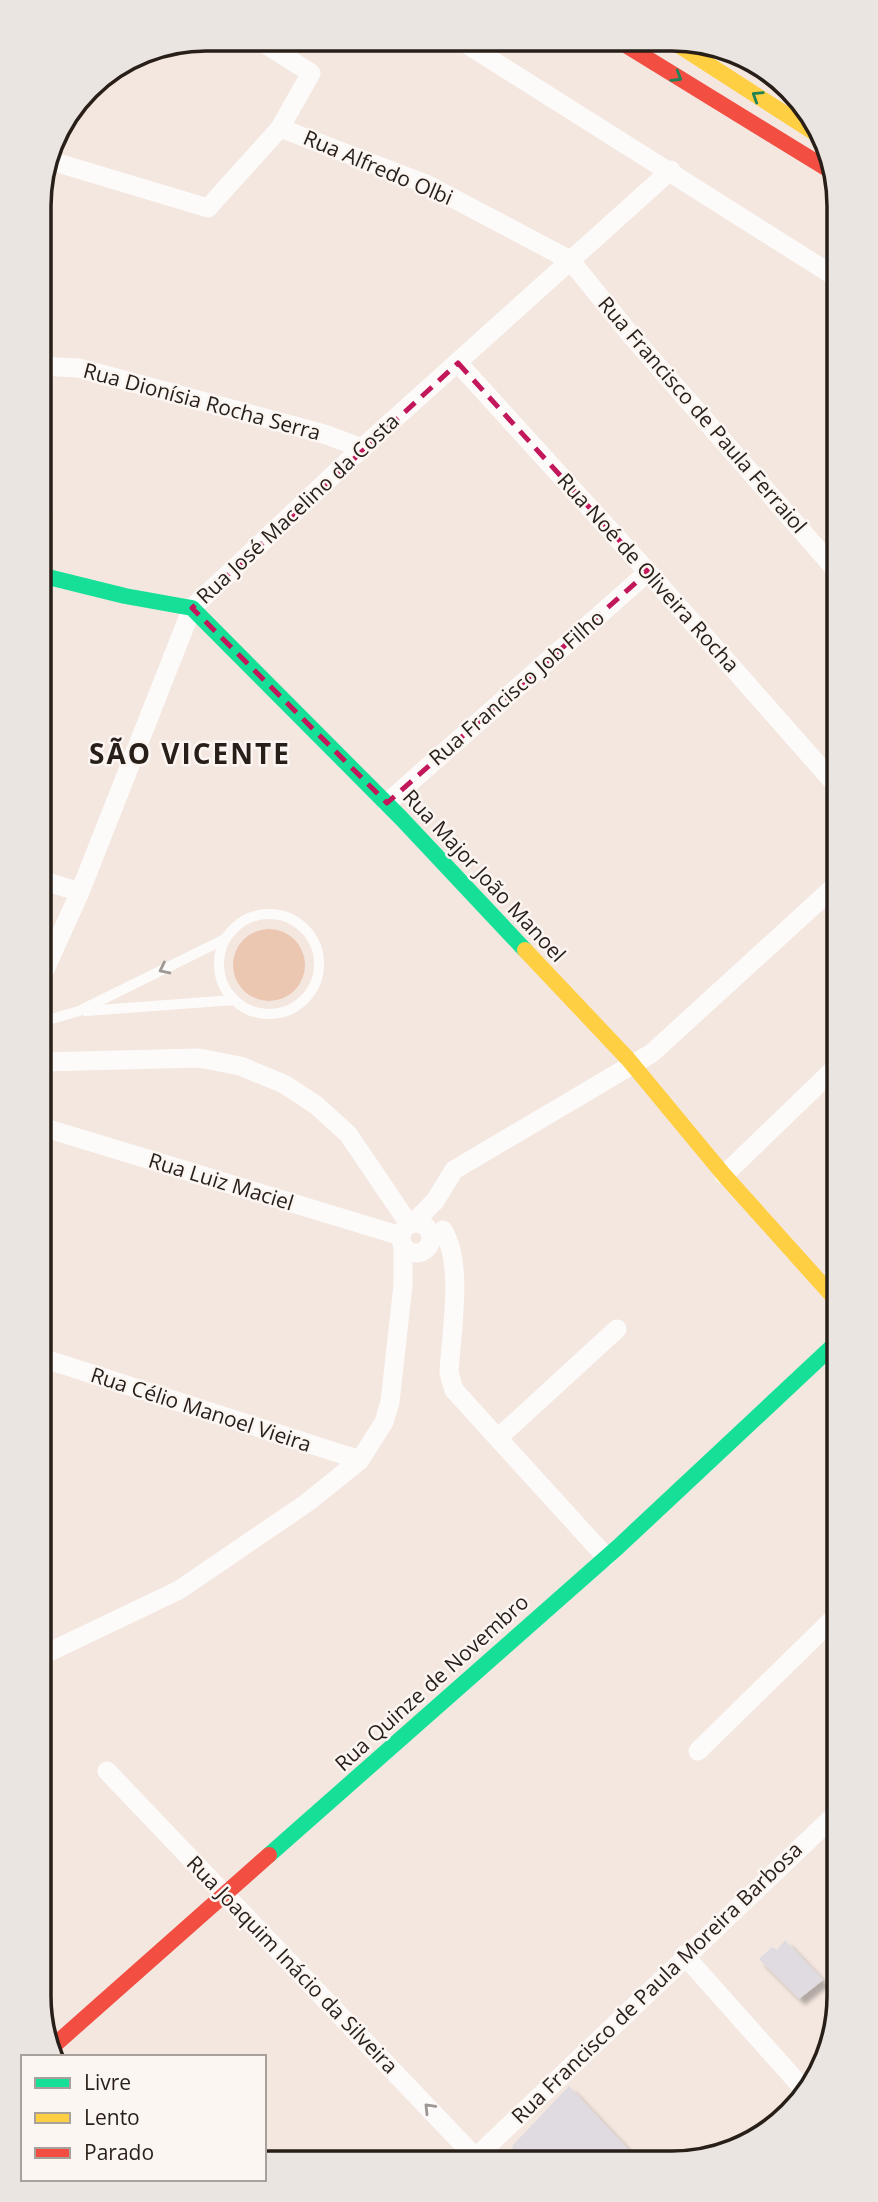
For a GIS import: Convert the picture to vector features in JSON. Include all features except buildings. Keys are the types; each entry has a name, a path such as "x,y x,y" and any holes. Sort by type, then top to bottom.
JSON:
{"main road":[{"path":"635,51 822,166"},
{"path":"690,52 805,126"},
{"path":"51,578 125,596 192,608"},
{"name":"Rua Major João Manoel","path":"192,608 387,803 634,1066 724,1175 827,1290"},
{"name":"Rua Quinze de Novembro","path":"58,2042 606,1557 827,1351"}],"street":[{"path":"276,51 311,73 280,128"},
{"path":"478,51 671,170 827,271"},
{"name":"Rua Alfredo Olbi","path":"57,163 208,208 280,128 426,184 570,260"},
{"name":"Rua José Macelino da Costa","path":"51,956 80,892 192,608 362,448 671,170"},
{"name":"Rua Francisco de Paula Ferraiol","path":"570,260 827,560"},
{"name":"Rua Noé de Oliveira Rocha","path":"457,363 648,572 827,775"},
{"name":"Rua Dionísia Rocha Serra","path":"51,367 79,368 324,434 362,448"},
{"name":"Rua Francisco Job Filho","path":"387,803 648,572"},
{"path":"51,883 80,892"},
{"path":"406,1232 435,1201 454,1170 652,1054 827,893"},
{"path":"51,1062 199,1058 240,1066 284,1084 316,1105 348,1134 406,1232 390,1402 384,1422 360,1460 308,1502 179,1590 51,1651"},
{"path":"724,1175 827,1076"},
{"name":"Rua Luiz Maciel","path":"51,1130 406,1232 415,1254 431,1243"},
{"path":"402,1285 417,1268 431,1243 435,1201"},
{"path":"406,1232 428,1228 431,1243 454,1268 449,1373 454,1390 606,1557"},
{"path":"499,1437 617,1329"},
{"name":"Rua Célio Manoel Vieira","path":"51,1361 360,1460"},
{"path":"698,1751 827,1625"},
{"name":"Rua Joaquim Inácio da Silveira","path":"107,1771 469,2151"},
{"name":"Rua Francisco de Paula Moreira Barbosa","path":"483,2151 684,1955 827,1822"},
{"path":"684,1955 799,2084"}],"lane":[{"path":"275,915 298,923 317,949 319,965 316,981 308,995 296,1006 281,1013 264,1014 248,1010 234,1000 224,987 219,971 219,955 225,939 236,926 250,918 275,915"},
{"path":"51,1019 79,1011 225,939"},
{"path":"79,1011 234,1000"}],"highlighted area":[{"path":"458,363 648,572 387,803 192,608"}],"shaded area":[{"path":"269,929 289,935 299,945 305,965 299,985 289,995 269,1001 249,995 239,985 233,965 239,945 249,935"}],"traffic: fast":[{"path":"51,578 125,596 192,608 401,818 525,950"},
{"path":"269,1855 618,1547 827,1351"}],"traffic: slow":[{"path":"689,52 805,126"},
{"path":"525,950 628,1059 724,1175 827,1290"}],"traffic: jam":[{"path":"635,51 822,166"},
{"path":"58,2042 269,1855"}],"district":[{"name":"SÃO VICENTE","path":"190,754"}]}
